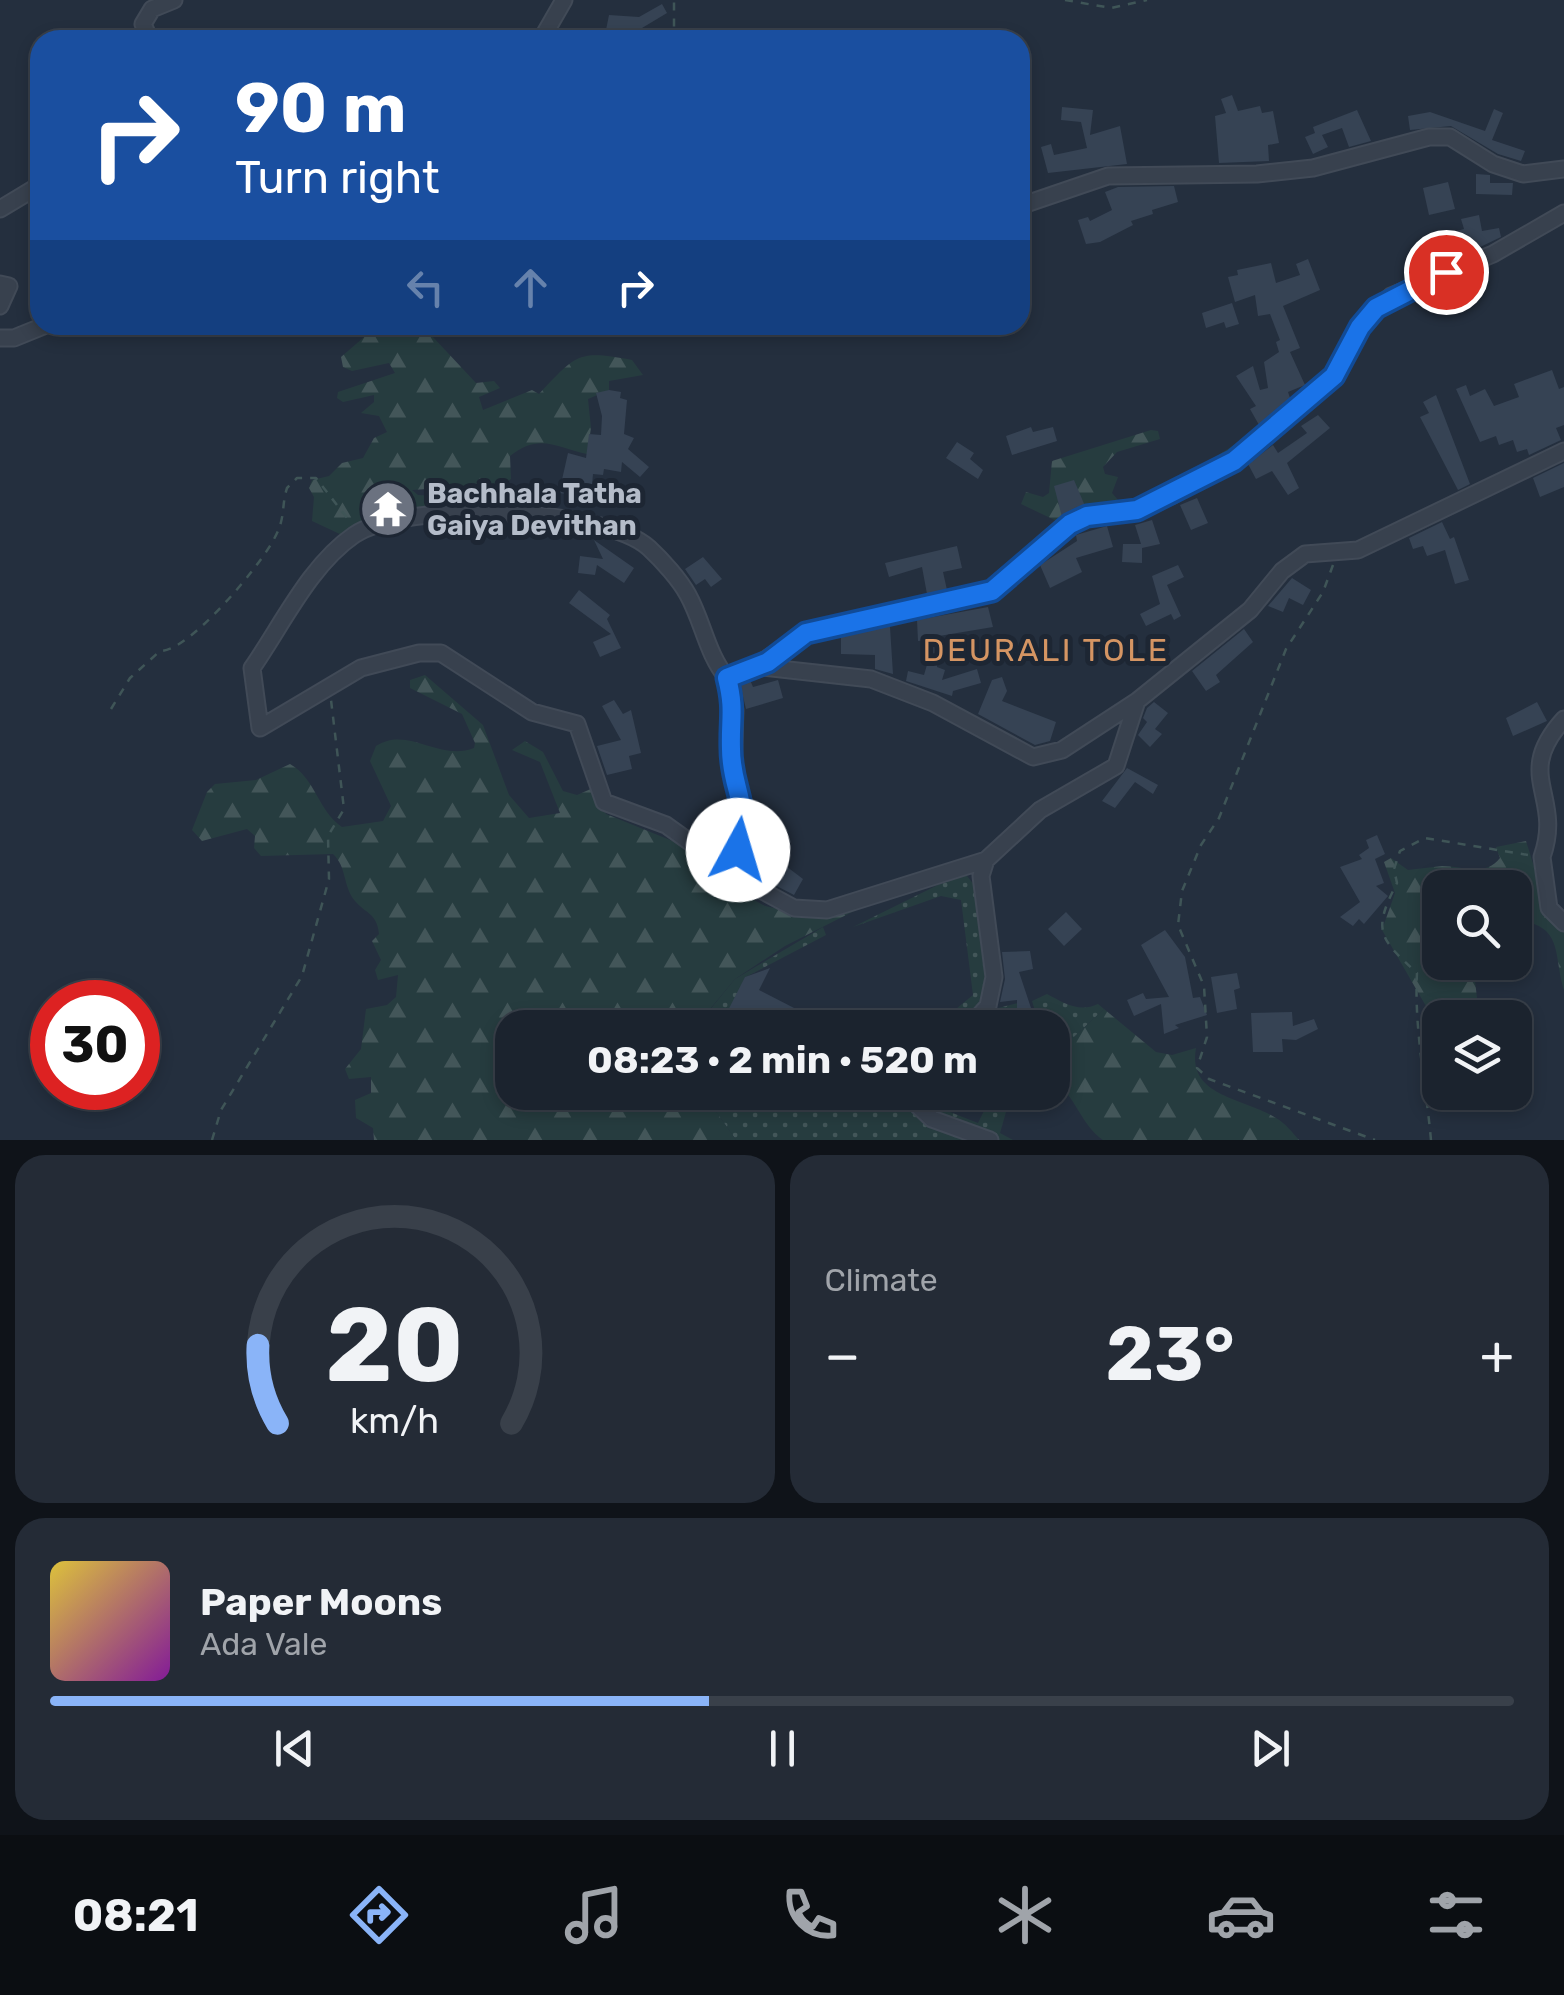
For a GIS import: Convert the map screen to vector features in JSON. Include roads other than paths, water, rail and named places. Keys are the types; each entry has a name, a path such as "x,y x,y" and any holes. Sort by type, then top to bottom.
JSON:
{"street":[{"path":"145,30 142,24 152,10 174,0"},
{"path":"548,30 564,0"},
{"path":"1030,203 1108,176 1257,174 1313,168 1429,137 1450,137 1493,164 1523,174 1564,169"},
{"path":"0,209 30,191"},
{"path":"727,678 768,662 806,633 992,591 1070,524 1087,516 1137,510 1173,495 1234,461 1334,376 1360,327 1391,296 1493,254 1564,214"},
{"path":"0,284 9,286 0,306"},
{"path":"0,338 30,333"},
{"path":"753,666 872,679 932,703 1033,757 1062,750 1138,701 1250,610 1282,571 1305,554 1358,550 1564,451"},
{"path":"732,870 744,829 744,803 733,771 735,710 727,678 716,665 688,594 648,547 623,532 476,509 358,532 332,552 252,668 260,728 361,668 418,653 442,653 532,712 577,724 604,802 666,825 732,870 794,908 827,910 986,860 1040,810 1116,766 1138,701"},
{"path":"1564,719 1552,732 1545,757 1544,777 1556,794 1560,819 1557,836 1542,857 1549,908 1564,923"},
{"path":"984,1010 994,977 981,876 986,860"},
{"path":"922,1110 932,1120 990,1140"}],"place":[{"name":"Bachhala Tatha Gaiya Devithan","path":"388,509"}],"district":[{"name":"DEURALI TOLE","path":"1046,650"}]}
